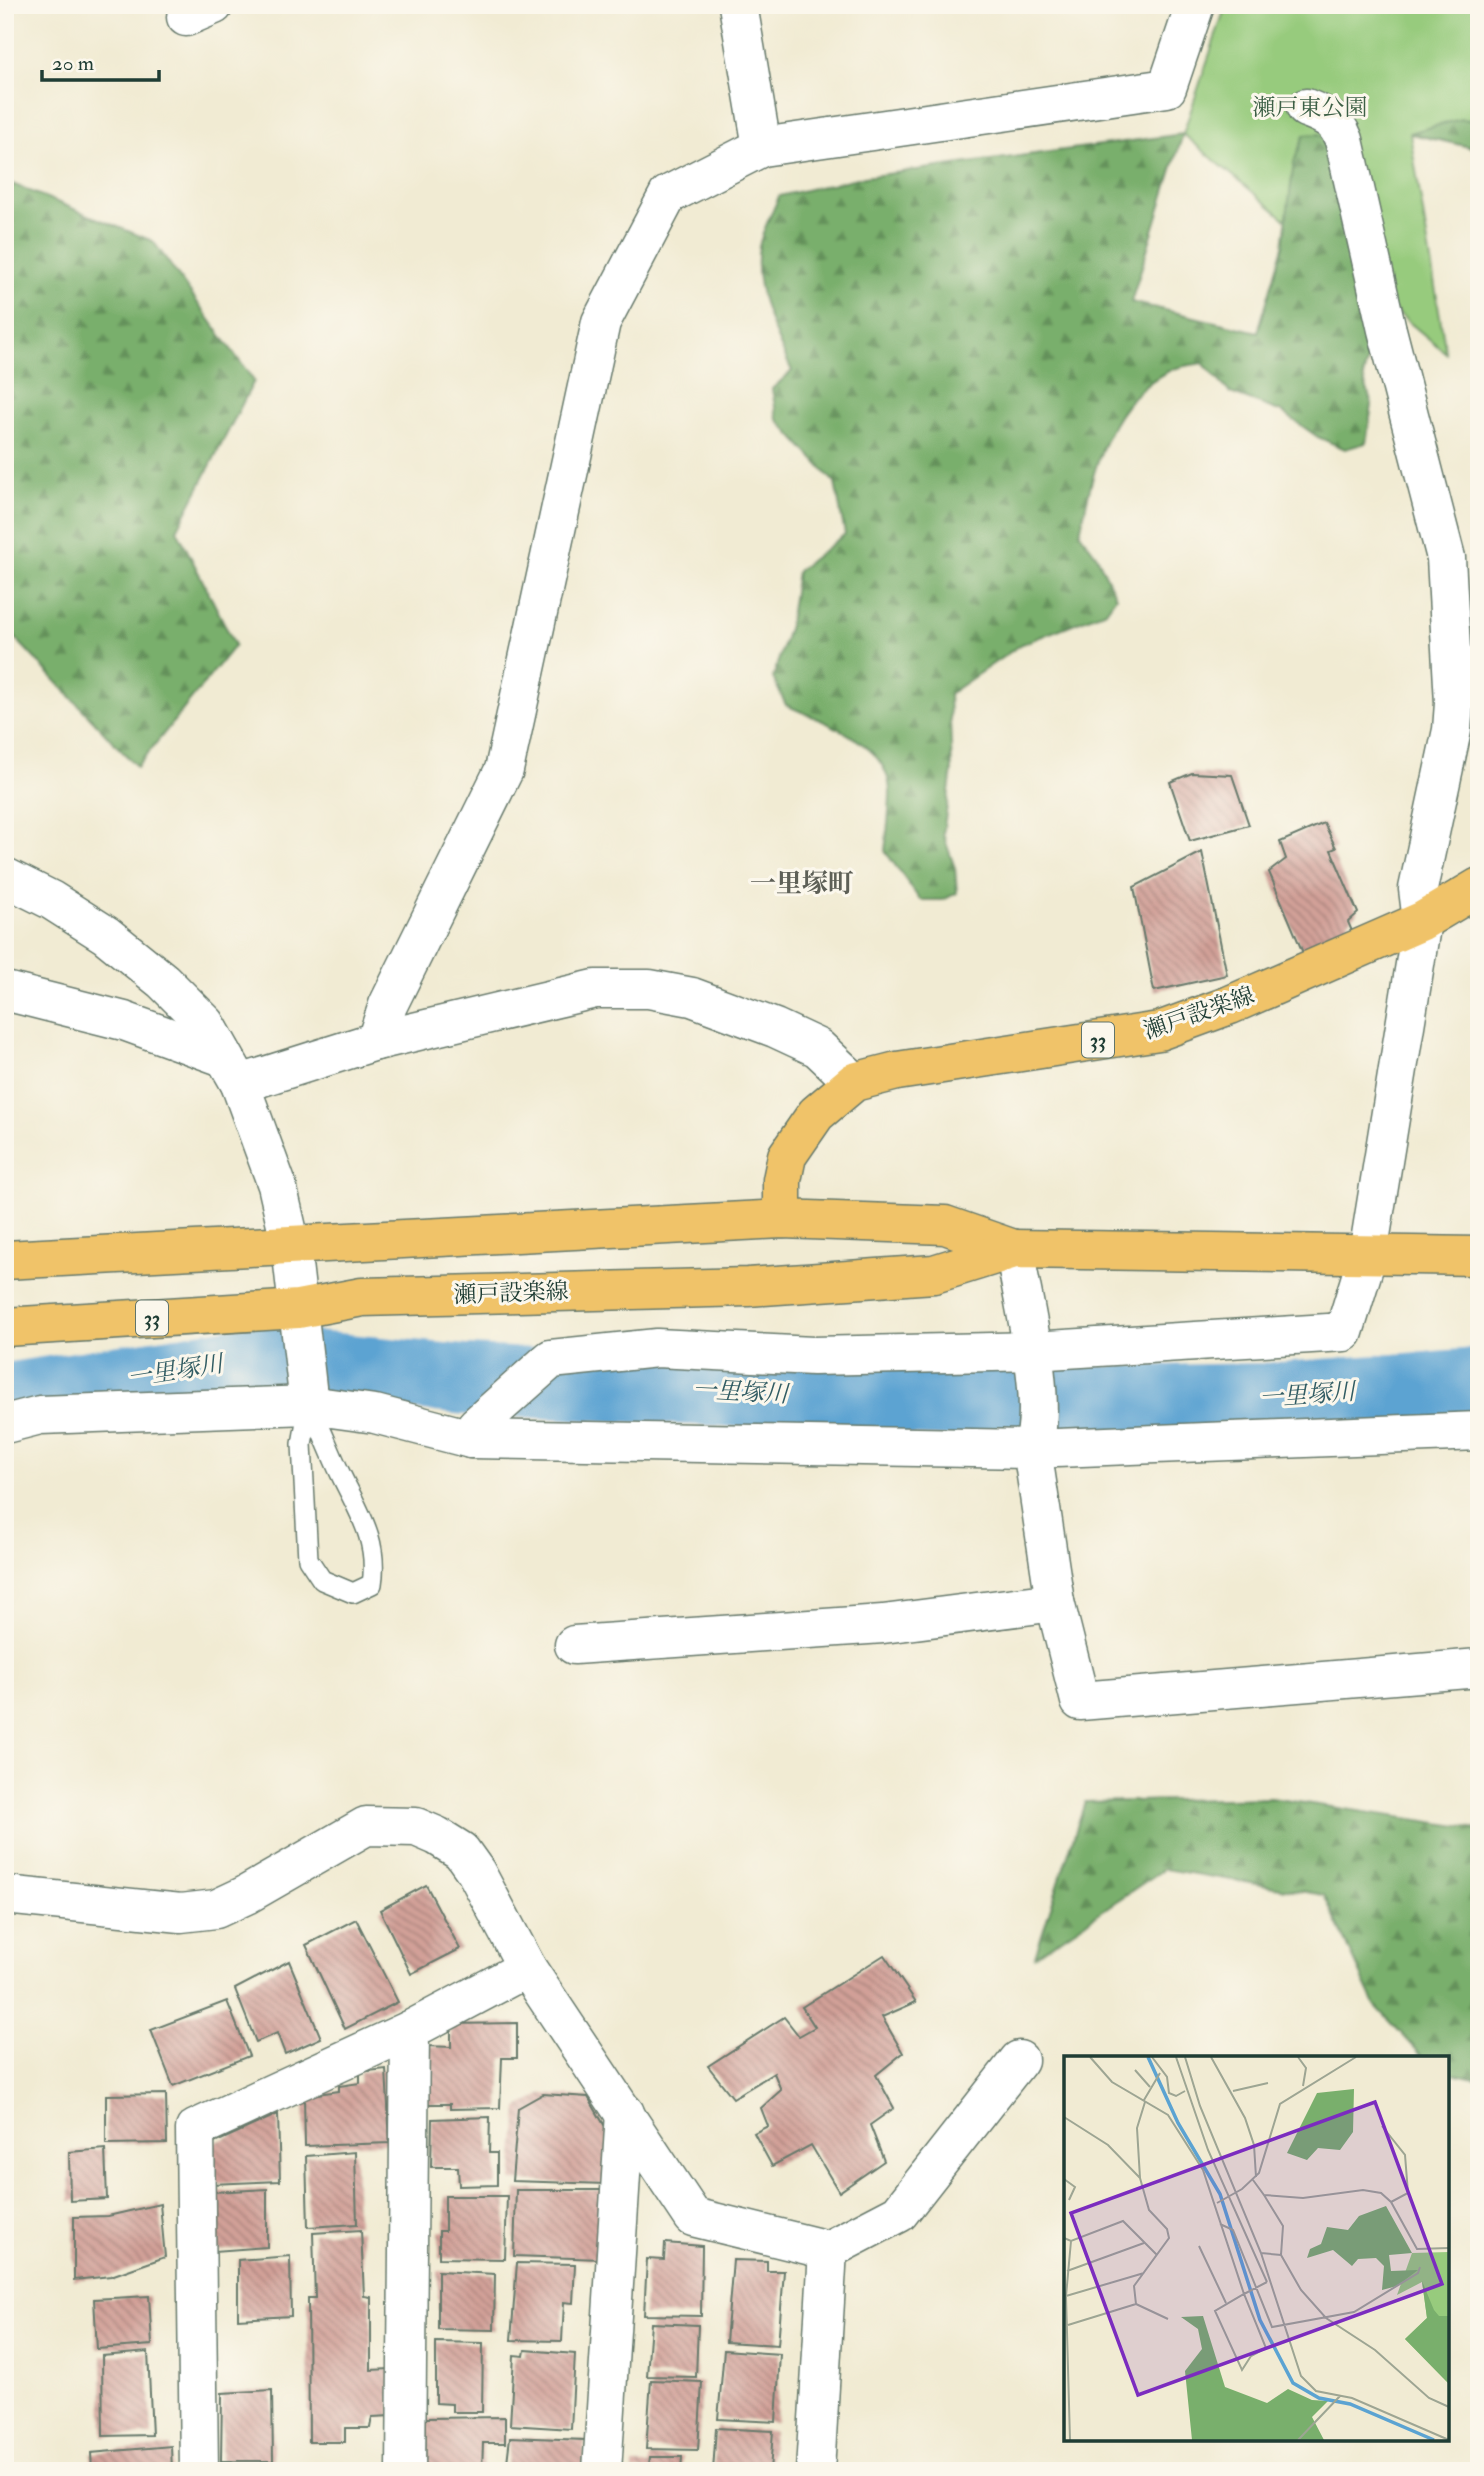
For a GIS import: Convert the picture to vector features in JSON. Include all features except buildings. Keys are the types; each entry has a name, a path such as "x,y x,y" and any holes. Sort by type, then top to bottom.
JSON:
{"main road":[{"name":"瀬戸設楽線","path":"782,1219 782,1180 787,1156 816,1114 854,1083 897,1071 1158,1031 1230,1006 1422,921 1479,887"},
{"name":"瀬戸設楽線","path":"5,1260 782,1219 945,1225 1014,1249"},
{"name":"瀬戸設楽線","path":"5,1327 298,1310 362,1297 748,1287 934,1274 1014,1249 1479,1256"}],"street":[{"path":"738,5 762,147"},
{"path":"376,1041 388,1005 504,770 601,322 668,195 762,147 1167,88 1195,5"},
{"path":"474,1432 551,1359 657,1348 813,1356 1033,1362 1344,1332 1368,1254 1422,921 1418,889 1452,730 1454,703 1446,558 1387,330 1344,140 1338,124 1329,117 1306,108"},
{"path":"5,877 51,900 106,935 163,981 206,1024 231,1071 277,1185 291,1247 309,1401"},
{"path":"5,991 124,1021 231,1071 376,1041 595,989 649,989 692,997 775,1028 818,1048 854,1083"},
{"path":"1014,1249 1033,1362 1034,1443 1055,1602 1080,1701 1479,1668"},
{"path":"5,1424 40,1415 309,1401 474,1432 1034,1443 1479,1431"},
{"path":"574,1644 883,1624 1055,1602"},
{"path":"5,1895 181,1913 216,1909 246,1895 366,1826 416,1827 437,1836 461,1851 527,1968 693,2217 828,2250 899,2213 1019,2060"},
{"path":"199,2471 195,2129 410,2030 527,1968"},
{"path":"406,2471 410,2030"},
{"path":"602,2471 625,2113"},
{"path":"815,2471 828,2250"}],"lane":[{"path":"309,1401 362,1513 371,1538 375,1564 372,1584 353,1592 322,1580 308,1559 302,1444 309,1401"}],"green space":[{"name":"瀬戸東公園","path":"1226,5 1479,5 1479,149 1410,134 1446,353 1183,134"},
{"path":"1461,119 1479,121 1479,149 1409,133"},
{"path":"1183,134 1131,302 1258,332 1283,246 1294,162 1304,135 1319,134 1337,148 1376,324 1363,377 1372,405 1366,443 1345,449 1318,437 1282,412 1230,393 1203,363 1171,370 1149,383 1132,399 1106,439 1091,485 1080,533 1097,556 1116,597 1106,611 1022,644 949,694 952,771 943,834 955,868 957,893 943,900 920,900 885,851 890,791 886,774 878,759 851,736 786,705 773,678 789,625 797,571 845,534 835,483 777,419 772,389 792,371 772,327 762,295 758,263 763,234 779,196 857,178"},
{"path":"5,181 153,241 254,381 177,530 235,645 137,767 5,627"},
{"path":"1271,1798 1479,1829 1479,2079 1449,2072 1449,2056 1422,2056 1375,2005 1324,1895 1164,1869 1035,1956 1085,1802"}],"waterway":[{"name":"一里塚川","path":"5,1398 251,1360 466,1380 981,1403 1267,1398 1479,1383"}],"district":[{"name":"一里塚町","path":"802,884"}]}
